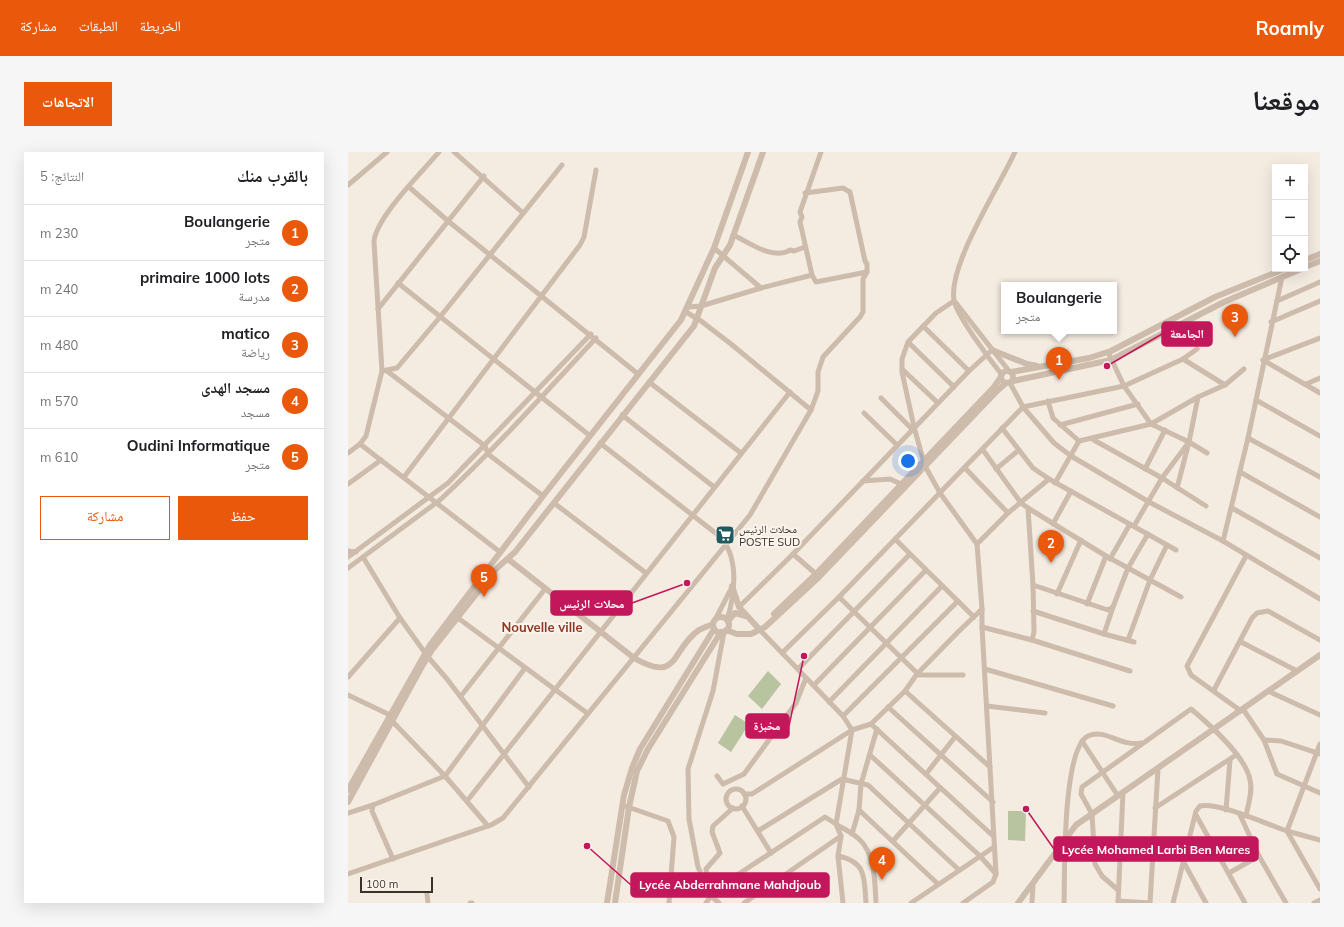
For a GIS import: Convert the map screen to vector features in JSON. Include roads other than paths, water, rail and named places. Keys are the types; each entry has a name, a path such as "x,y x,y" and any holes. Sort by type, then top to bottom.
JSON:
{"street":[{"path":"348,186 387,152"},
{"path":"348,453 360,444 366,436 385,371 378,309 375,235 380,224 408,187 439,152"},
{"path":"454,152 484,176 523,213"},
{"path":"348,790 391,718 426,655 501,551 687,310 714,248 748,152"},
{"path":"426,655 458,618 496,569 508,559 554,503 622,415 694,326 715,268 730,245 763,152"},
{"path":"821,152 805,193 800,212 802,217 800,222 812,275 816,282 867,272"},
{"path":"760,630 762,625 816,574 901,484 997,391 1010,382 1013,375 990,351 954,301 954,283 959,263 1015,152"},
{"path":"385,371 397,368 440,317 562,165"},
{"path":"404,477 584,237 596,170"},
{"path":"378,309 484,176"},
{"path":"408,187 490,255 596,338 638,374"},
{"path":"348,874 488,826 503,818 587,713 634,658 750,515 811,410 818,391 818,372 823,357 863,312 863,279 867,272 867,264 865,261 850,192 843,188 805,193"},
{"path":"733,235 769,252 784,254 790,250 794,251 806,247"},
{"path":"714,248 761,288"},
{"path":"1308,259 1320,254"},
{"path":"1308,266 1320,261"},
{"path":"714,624 724,632 737,634 750,634 765,628 819,577 994,388 1001,376 1010,371 1042,367 1108,352 1128,344 1215,297 1277,272"},
{"path":"1223,541 1248,438 1271,322 1283,272"},
{"path":"990,351 1002,381 1010,382 1111,360 1224,302 1294,272"},
{"path":"687,310 761,288 812,275"},
{"path":"1276,301 1320,282"},
{"path":"398,283 718,536 726,544 732,559 732,586 731,603 727,620 728,628 641,762 635,778 615,903"},
{"path":"954,301 941,308 908,342 903,350 902,369 913,428 924,463 940,493 977,544 982,609 992,802 992,835 996,874 993,882 963,903"},
{"path":"1271,322 1320,301"},
{"path":"687,310 811,410"},
{"path":"923,326 969,371"},
{"path":"348,558 448,483 591,334"},
{"path":"348,568 436,503 488,454 596,338"},
{"path":"1263,360 1320,338"},
{"path":"908,342 954,387"},
{"path":"782,653 983,450 1023,407 1124,386 1183,359 1197,349"},
{"path":"990,351 1027,364 1042,367"},
{"path":"739,607 794,554 913,428 990,351"},
{"path":"1108,352 1124,386 1151,424 1189,442 1207,453"},
{"path":"1183,359 1225,384"},
{"path":"1263,360 1320,393"},
{"path":"902,369 938,403"},
{"path":"1048,401 1053,418 1060,425 1079,441 1092,439 1151,424 1198,397 1225,384 1244,369"},
{"path":"385,371 485,446 488,454 543,496"},
{"path":"1306,384 1320,378"},
{"path":"649,382 741,453"},
{"path":"1010,382 1023,407 1054,443 1071,456 1149,502 1223,541 1246,556 1320,598"},
{"path":"467,801 790,392"},
{"path":"1177,488 1189,442 1198,397"},
{"path":"881,398 913,428"},
{"path":"1256,400 1320,436"},
{"path":"1060,425 1138,404"},
{"path":"864,413 897,445"},
{"path":"622,415 714,487"},
{"path":"1002,428 1033,468 1055,483 1176,550"},
{"path":"1145,469 1165,430"},
{"path":"590,435 599,433 600,443"},
{"path":"1248,438 1320,477"},
{"path":"1092,439 1162,478 1206,506"},
{"path":"1055,483 1079,441"},
{"path":"1087,604 1108,557 1149,502 1162,478 1189,442"},
{"path":"360,444 429,498 501,551 508,559 634,658 649,667 662,668 676,659 699,630 714,624 721,617 727,620"},
{"path":"983,450 1021,503 1108,557 1181,597"},
{"path":"996,469 1019,450"},
{"path":"348,484 381,460"},
{"path":"965,468 1008,514"},
{"path":"1240,472 1320,517"},
{"path":"863,481 890,479 901,484"},
{"path":"977,544 1008,514 1049,479"},
{"path":"1053,524 1071,491"},
{"path":"554,503 646,573"},
{"path":"1028,508 1033,586 1034,632 1032,640"},
{"path":"1232,508 1320,558"},
{"path":"1104,634 1128,568 1148,534"},
{"path":"895,539 974,617"},
{"path":"1057,594 1081,540"},
{"path":"1128,640 1150,580 1167,545"},
{"path":"501,551 509,550 508,559"},
{"path":"348,551 356,552"},
{"path":"794,554 816,574"},
{"path":"798,669 910,554"},
{"path":"1246,556 1187,663 1187,668 1191,675 1242,710 1264,740 1277,774 1320,793"},
{"path":"363,557 400,618 426,655 461,696 529,786"},
{"path":"814,685 926,570"},
{"path":"732,586 739,607 843,716 852,730 842,779 836,824 840,836 838,856 843,903"},
{"path":"607,903 622,805 627,781 636,757 714,624 732,586"},
{"path":"829,702 942,586"},
{"path":"1033,586 1108,610 1113,607"},
{"path":"461,696 545,588"},
{"path":"839,596 919,676 963,675"},
{"path":"843,716 958,601"},
{"path":"733,808 726,800 727,794 732,790 739,790 744,794 752,794 852,730 871,724 905,691 917,674 982,609"},
{"path":"1214,690 1241,642 1254,615 1264,610 1272,612 1320,640"},
{"path":"1033,611 1134,642"},
{"path":"727,620 739,613 748,617"},
{"path":"348,677 400,618"},
{"path":"458,618 587,713"},
{"path":"982,627 1032,640 1130,671"},
{"path":"719,903 710,894 698,867 689,819 688,769 713,691 724,632"},
{"path":"1241,642 1297,670"},
{"path":"1018,903 1065,837 1076,825 1216,729 1297,670 1320,656"},
{"path":"348,813 373,805 445,776 525,668"},
{"path":"985,669 1113,706"},
{"path":"717,776 723,784 744,774 796,703 806,678"},
{"path":"905,691 990,767"},
{"path":"1268,691 1320,715"},
{"path":"348,695 391,718 445,776 488,826"},
{"path":"987,706 1045,713"},
{"path":"888,707 992,802"},
{"path":"1118,890 1105,879 1097,868 1094,860 1092,814 1081,794 1081,789 1102,771 1192,709 1216,729 1246,768 1250,779 1243,815 1260,856 1286,903"},
{"path":"348,802 391,718"},
{"path":"871,724 992,835"},
{"path":"852,834 859,810 861,784 877,729"},
{"path":"1064,903 1065,837 1074,756 1082,741 1087,737 1098,734 1126,744 1143,743"},
{"path":"926,774 955,737"},
{"path":"1264,740 1281,741 1318,753"},
{"path":"1082,741 1102,771 1121,794 1118,902 1150,903 1158,769"},
{"path":"1320,744 1318,753 1303,786 1287,831 1320,889"},
{"path":"870,755 980,856 996,874"},
{"path":"1155,808 1236,755"},
{"path":"1226,810 1230,760"},
{"path":"758,831 842,779 868,785 960,870"},
{"path":"732,790 734,780"},
{"path":"893,841 908,822 940,788"},
{"path":"742,806 745,800 744,794"},
{"path":"373,805 372,811 393,859"},
{"path":"622,805 668,821 674,837 669,903"},
{"path":"710,894 706,869 720,853 712,832 713,826 733,808 742,806"},
{"path":"742,806 771,853"},
{"path":"1174,903 1183,861 1192,834 1197,808 1203,806 1226,810 1287,831 1320,840"},
{"path":"859,810 938,884"},
{"path":"1195,815 1245,903"},
{"path":"706,903 710,894 825,817 860,840 868,854 874,879 876,903"},
{"path":"744,903 840,836"},
{"path":"910,903 994,847"},
{"path":"838,856 851,858 861,870 866,903"},
{"path":"1229,873 1260,856"},
{"path":"1183,861 1206,903"},
{"path":"1032,903 1033,884"},
{"path":"427,894 428,903"},
{"path":"1314,903 1320,900"}],"place":[{"name":"matico","path":"1235,337"},
{"name":"الجامعة","path":"1107,366"},
{"name":"Boulangerie","path":"1059,380"},
{"name":"محلات الرئيس POSTE SUD","path":"725,535"},
{"name":"primaire 1000 lots","path":"1051,563"},
{"name":"محلات الرئيس","path":"687,583"},
{"name":"Oudini Informatique","path":"484,597"},
{"name":"مخبزة","path":"804,656"},
{"name":"Lycée Mohamed Larbi Ben Mares","path":"1026,809"},
{"name":"Lycée Abderrahmane Mahdjoub","path":"587,846"},
{"name":"مسجد الهدى","path":"882,880"}],"district":[{"name":"Nouvelle ville","path":"542,627"}]}
